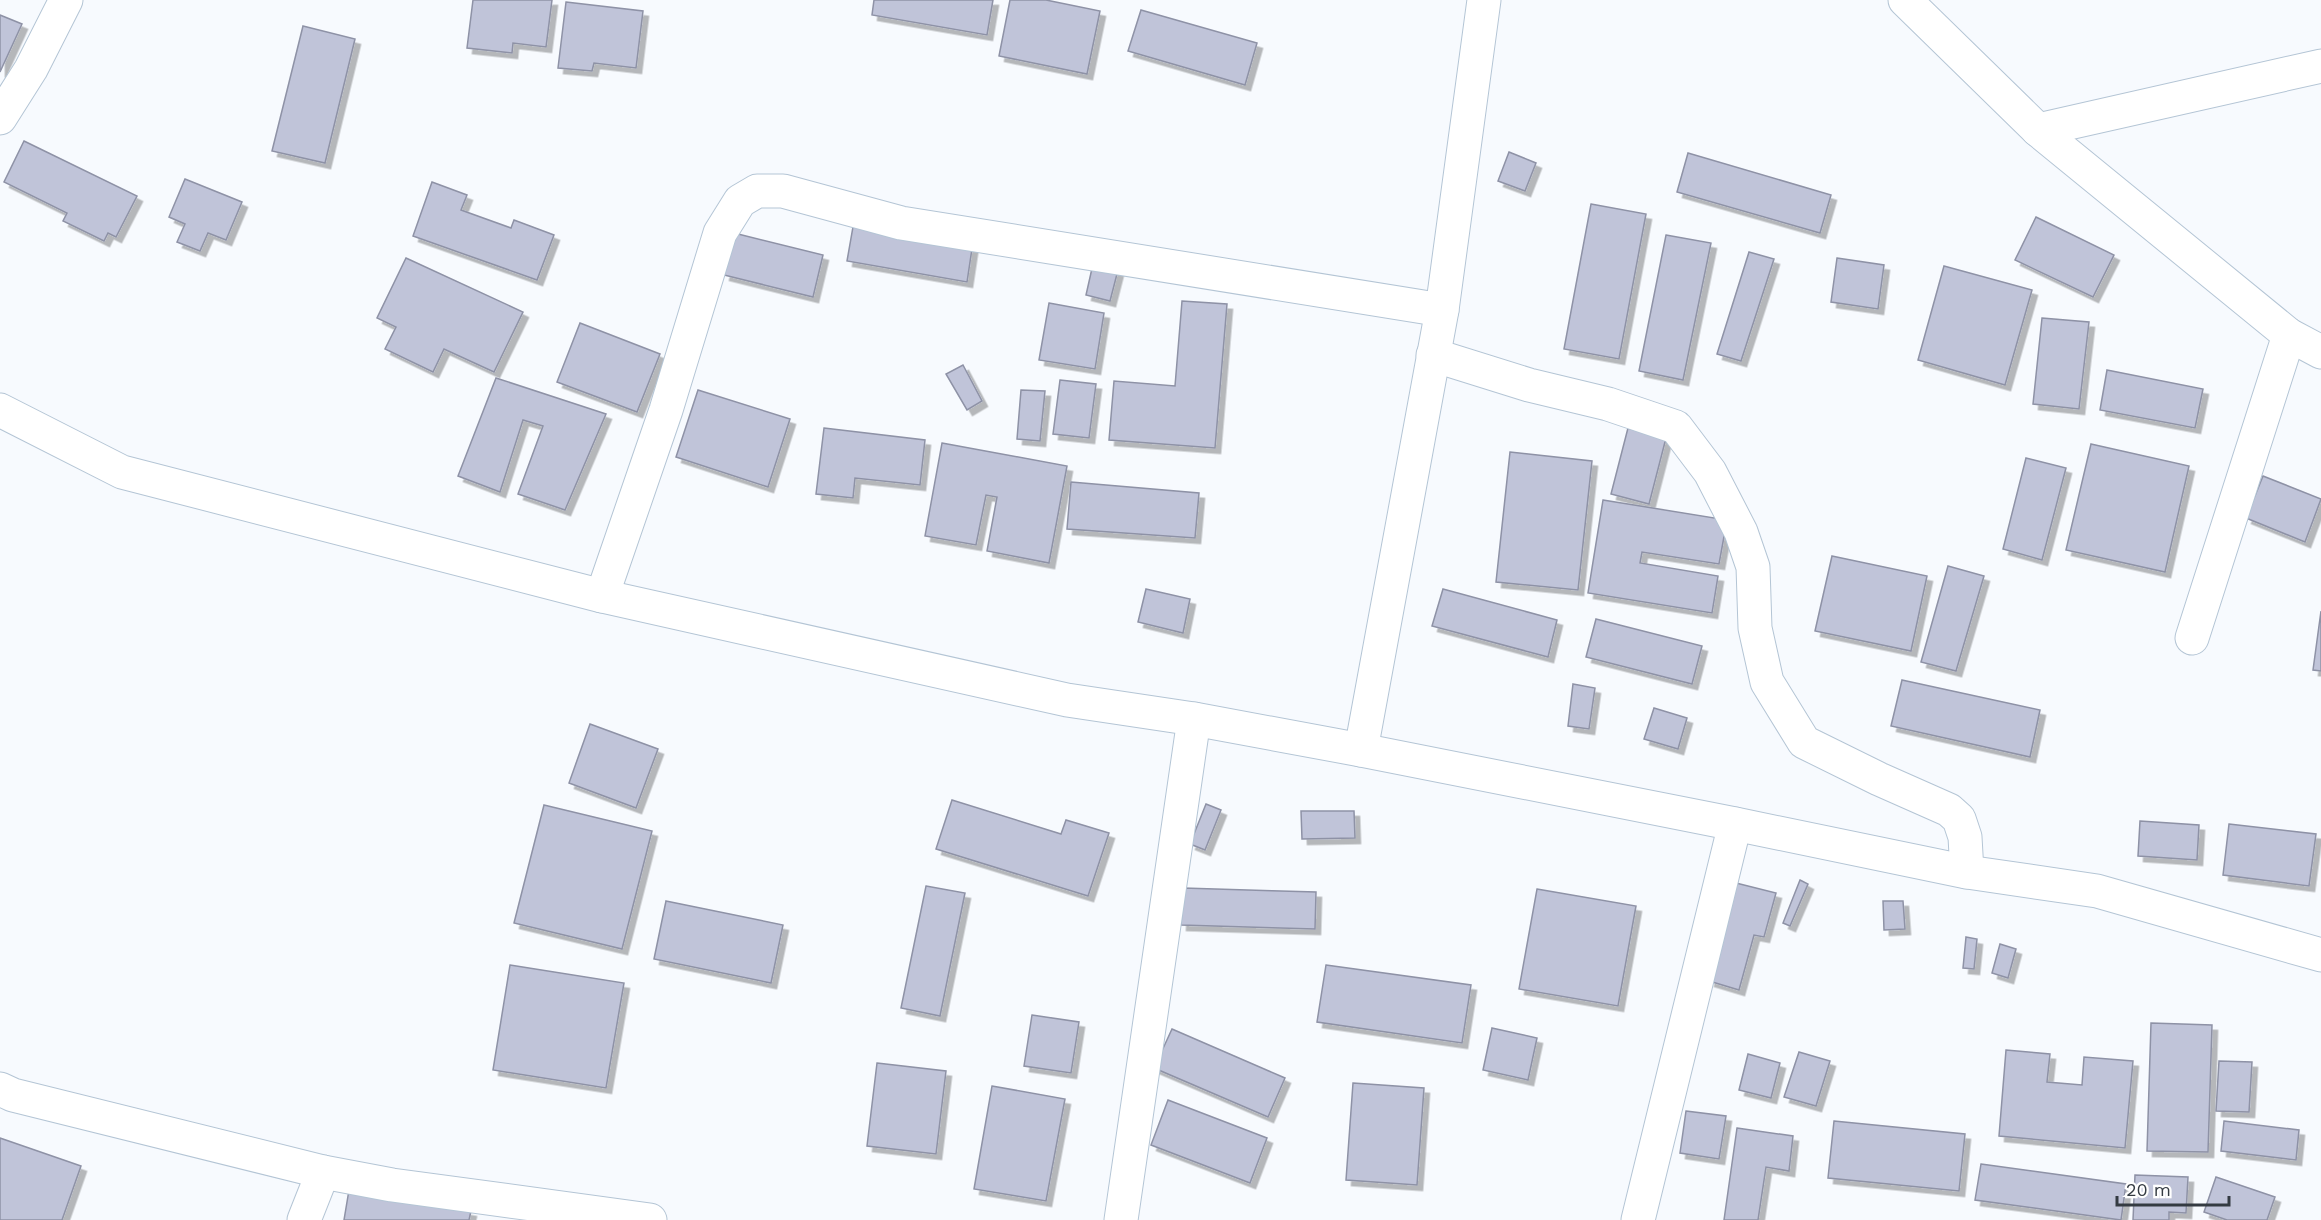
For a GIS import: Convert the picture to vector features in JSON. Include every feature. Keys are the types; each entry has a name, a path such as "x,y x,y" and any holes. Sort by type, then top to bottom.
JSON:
{"street":[{"path":"0,118 31,69 66,0"},
{"path":"1361,750 1442,310 1484,0"},
{"path":"1905,0 2038,130 2289,335 2321,352"},
{"path":"2038,130 2321,66"},
{"path":"602,596 666,410 720,233 740,201 757,191 783,191 901,223 1442,310"},
{"path":"2192,638 2289,335"},
{"path":"1433,355 1529,385 1608,404 1676,427 1710,472 1741,532 1753,567 1755,628 1767,682 1804,742 1949,810 1959,819 1965,837 1967,872"},
{"path":"0,410 122,472 602,596 1067,700 1194,719 1361,750 1967,872 2097,891 2321,955"},
{"path":"1120,1220 1194,719"},
{"path":"1638,1220 1736,824"},
{"path":"0,1089 13,1095 323,1172 392,1185 650,1220"},
{"path":"304,1220 323,1172"}],"building":[{"path":"473,0 552,0 546,47 513,43 512,53 467,48"},
{"path":"874,0 993,0 987,35 872,15"},
{"path":"1010,0 1046,0 1100,11 1087,74 999,56"},
{"path":"566,2 643,11 636,68 594,63 592,71 558,68"},
{"path":"1141,10 1257,43 1245,85 1128,51"},
{"path":"0,15 22,24 0,72"},
{"path":"303,26 355,39 325,163 272,151"},
{"path":"24,141 137,196 116,237 108,233 104,241 63,221 67,213 4,182"},
{"path":"1509,152 1536,163 1525,191 1498,181"},
{"path":"1688,153 1831,195 1820,233 1677,192"},
{"path":"185,179 242,202 226,240 208,233 200,251 177,242 185,224 169,217"},
{"path":"432,182 467,195 461,210 511,228 514,220 554,235 537,280 413,236"},
{"path":"1591,204 1646,214 1619,359 1564,349"},
{"path":"2036,217 2114,255 2093,297 2015,260"},
{"path":"854,221 973,242 967,282 847,261"},
{"path":"734,233 823,255 813,297 724,275"},
{"path":"1666,235 1711,243 1683,380 1639,371"},
{"path":"1749,252 1774,259 1741,361 1717,354"},
{"path":"406,258 523,312 494,372 444,349 433,372 385,349 396,327 377,318"},
{"path":"1837,258 1884,265 1878,309 1831,302"},
{"path":"1093,264 1118,270 1110,301 1086,295"},
{"path":"1944,266 2032,290 2005,385 1918,360"},
{"path":"1182,301 1227,304 1215,448 1109,440 1114,381 1175,386"},
{"path":"1049,303 1104,313 1095,369 1039,360"},
{"path":"2042,318 2089,322 2079,409 2033,404"},
{"path":"580,323 660,354 637,412 557,382"},
{"path":"963,365 982,401 967,410 946,374"},
{"path":"2107,370 2203,389 2195,428 2100,410"},
{"path":"496,378 606,414 565,510 518,494 543,426 523,420 500,492 458,476"},
{"path":"1060,380 1096,384 1089,438 1053,434"},
{"path":"698,390 790,419 768,487 676,457"},
{"path":"1021,390 1045,391 1040,441 1017,439"},
{"path":"824,428 925,440 920,485 855,478 853,498 816,494"},
{"path":"1628,428 1666,438 1649,504 1611,494"},
{"path":"942,443 1067,466 1049,563 987,551 997,497 986,495 976,545 925,536"},
{"path":"2091,444 2189,466 2165,572 2066,550"},
{"path":"1510,452 1592,461 1578,590 1496,582"},
{"path":"2026,458 2066,468 2042,560 2003,549"},
{"path":"2263,476 2321,499 2305,542 2246,518"},
{"path":"1071,482 1199,493 1195,538 1067,529"},
{"path":"1603,500 1727,520 1719,564 1642,552 1640,563 1718,576 1712,613 1588,593"},
{"path":"1832,556 1927,576 1911,651 1815,631"},
{"path":"1948,566 1984,576 1956,671 1921,662"},
{"path":"1146,589 1190,599 1183,633 1138,622"},
{"path":"1443,589 1557,620 1548,657 1432,626"},
{"path":"2321,611 2321,671 2313,670"},
{"path":"1596,619 1702,646 1692,684 1586,657"},
{"path":"1902,680 2040,710 2030,757 1891,726"},
{"path":"1573,684 1595,688 1589,729 1568,726"},
{"path":"1654,708 1687,718 1678,749 1644,739"},
{"path":"590,724 658,749 636,808 569,783"},
{"path":"952,800 1061,834 1066,820 1109,833 1088,896 936,849"},
{"path":"1206,804 1221,810 1205,850 1190,844"},
{"path":"544,805 652,831 622,949 514,923"},
{"path":"1301,811 1354,811 1355,838 1302,839"},
{"path":"2140,821 2199,825 2197,860 2138,856"},
{"path":"2229,824 2316,834 2309,886 2223,875"},
{"path":"1800,880 1808,884 1790,926 1783,923"},
{"path":"1736,883 1776,893 1764,937 1754,935 1739,990 1709,981"},
{"path":"926,886 965,893 940,1016 901,1008"},
{"path":"1183,888 1316,892 1315,929 1181,925"},
{"path":"1537,889 1636,906 1618,1006 1519,989"},
{"path":"666,901 783,925 771,983 654,959"},
{"path":"1883,901 1903,901 1905,929 1884,930"},
{"path":"1966,937 1977,939 1974,969 1963,968"},
{"path":"2000,944 2016,949 2008,978 1992,973"},
{"path":"510,965 624,983 606,1088 493,1070"},
{"path":"1326,965 1471,985 1462,1043 1317,1022"},
{"path":"1032,1015 1079,1022 1071,1073 1024,1066"},
{"path":"2151,1023 2212,1025 2208,1152 2147,1151"},
{"path":"1492,1028 1537,1038 1528,1080 1483,1070"},
{"path":"1172,1029 1285,1078 1268,1117 1154,1068"},
{"path":"2006,1050 2050,1054 2047,1082 2082,1085 2084,1057 2133,1061 2125,1148 1999,1136"},
{"path":"1799,1052 1830,1061 1816,1106 1784,1097"},
{"path":"1748,1054 1780,1063 1771,1098 1739,1090"},
{"path":"2219,1061 2252,1062 2249,1112 2216,1111"},
{"path":"877,1063 946,1071 936,1154 867,1146"},
{"path":"1353,1083 1424,1088 1417,1185 1346,1180"},
{"path":"992,1086 1065,1099 1046,1201 974,1189"},
{"path":"1168,1100 1267,1138 1250,1183 1151,1145"},
{"path":"1686,1111 1726,1116 1719,1159 1680,1153"},
{"path":"1834,1121 1965,1134 1959,1191 1828,1178"},
{"path":"2224,1121 2299,1130 2296,1160 2221,1151"},
{"path":"1737,1128 1793,1136 1789,1171 1766,1167 1758,1220 1724,1220"},
{"path":"0,1138 81,1166 62,1220 0,1220"},
{"path":"1981,1164 2126,1184 2121,1220 1975,1200"},
{"path":"2135,1175 2188,1177 2186,1213 2169,1212 2169,1220 2133,1220"},
{"path":"2216,1177 2275,1197 2267,1220 2227,1220 2204,1212"},
{"path":"349,1190 471,1211 469,1220 344,1220"}]}
